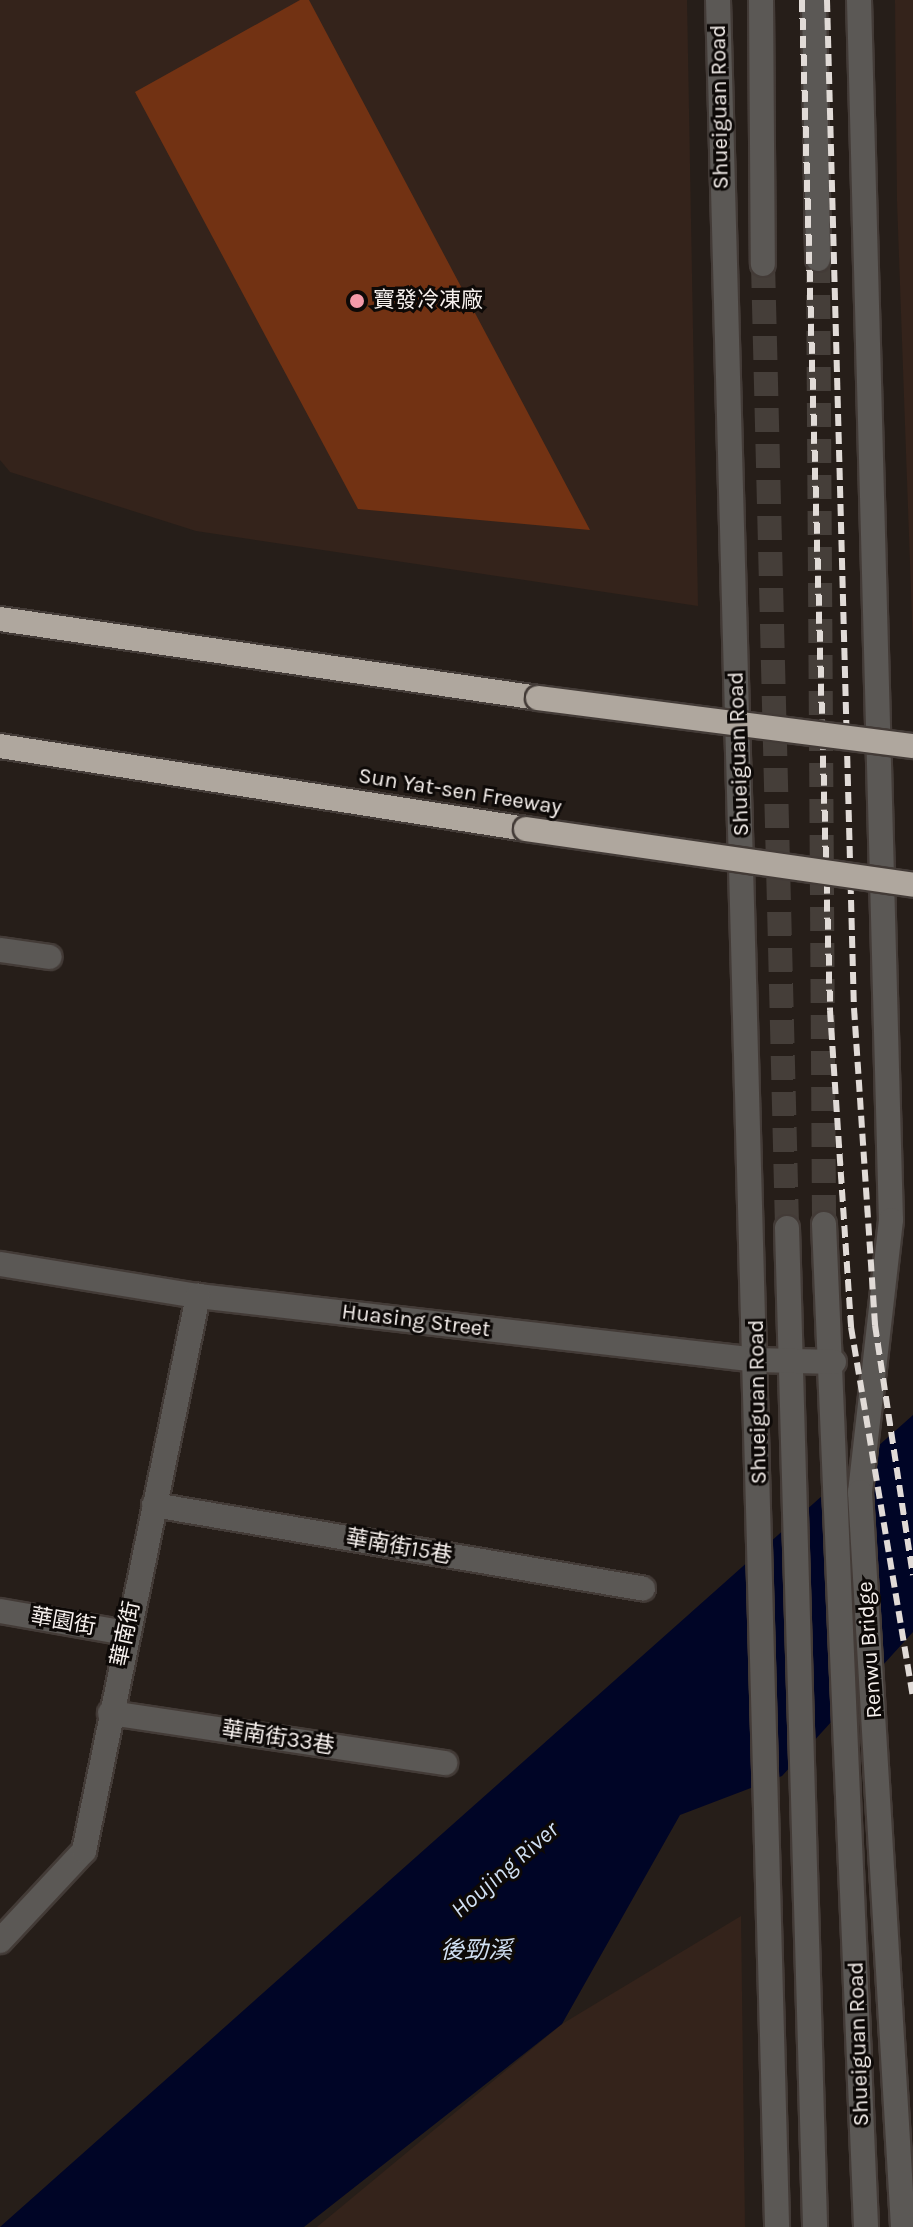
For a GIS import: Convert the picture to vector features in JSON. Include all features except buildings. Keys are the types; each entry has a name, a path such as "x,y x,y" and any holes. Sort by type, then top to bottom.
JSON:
{"highway":[{"path":"0,619 538,698 913,746"},
{"name":"Sun Yat-sen Freeway","path":"0,746 526,829 913,885"}],"street":[{"name":"Shueiguan Road","path":"718,0 770,1822 777,2227"},
{"name":"Shueiguan Road","path":"761,0 763,264"},
{"path":"814,0 818,259"},
{"path":"849,1498 891,1220 859,0"},
{"path":"0,950 50,957"},
{"path":"824,1224 834,1362 849,1498"},
{"name":"Shueiguan Road","path":"787,1228 815,2227"},
{"name":"Huasing Street","path":"0,1264 198,1296 792,1364 834,1362"},
{"name":"華南街","path":"0,1941 84,1851 126,1633 198,1296"},
{"name":"Renwu Bridge","path":"849,1498 880,1808"},
{"name":"Renwu Bridge","path":"849,1498 851,1813"},
{"name":"華南街15巷","path":"154,1505 643,1589"},
{"name":"華園街","path":"0,1611 126,1633"},
{"name":"華南街33巷","path":"110,1713 445,1763"},
{"name":"Shueiguan Road","path":"880,1808 903,2227"},
{"name":"Shueiguan Road","path":"851,1813 866,2227"}],"shaded area":[{"path":"0,0 687,0 698,606 196,531 10,472 0,460"},
{"path":"895,0 913,0 913,647 897,201"},
{"path":"741,1916 745,2227 317,2227 562,2024"}],"water":[{"name":"後勁溪","path":"913,1415 913,1632 782,1776 680,1815 562,2024 304,2227 0,2227"}],"tunnel":[{"path":"818,259 824,1224"},
{"path":"763,264 787,1228"}],"railway":[{"path":"802,0 830,1010 851,1327 913,1697"},
{"path":"827,0 854,1008 875,1325 913,1575"}],"place":[{"name":"寶發冷凍廠","path":"357,301"}],"water label":[{"name":"Houjing River","path":"505,1870"}]}
